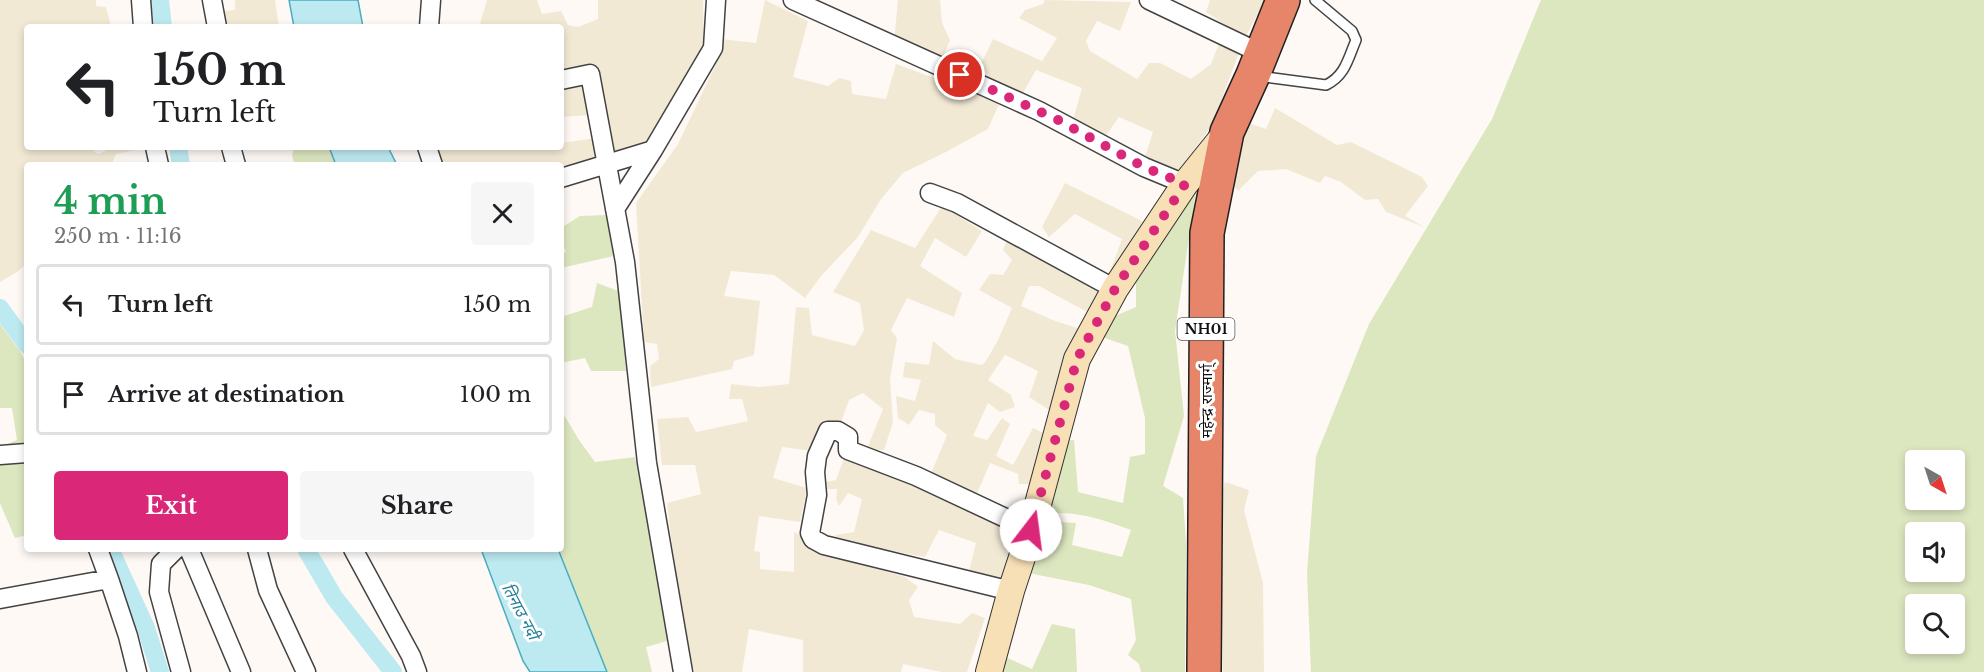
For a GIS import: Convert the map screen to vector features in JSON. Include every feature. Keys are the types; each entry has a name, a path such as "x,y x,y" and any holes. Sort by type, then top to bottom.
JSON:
{"highway":[{"name":"महेन्द्र राज्मार्ग्","path":"1204,672 1207,233 1227,132 1283,0"}],"street":[{"path":"141,0 143,24"},
{"path":"212,0 216,24"},
{"path":"429,24 431,0"},
{"path":"615,209 713,48 716,0"},
{"path":"793,0 1039,111 1144,167 1185,184"},
{"path":"1149,0 1257,64"},
{"path":"564,79 590,74 625,262 647,463 683,672"},
{"path":"989,672 1011,591 1031,530 1077,359 1115,289 1185,184 1227,132"},
{"path":"564,177 653,150"},
{"path":"930,193 957,203 1115,289"},
{"path":"1011,591 824,545 813,539 810,532 817,495 815,472 817,456 828,431 838,431 848,437 848,450 916,476 1031,530"},
{"path":"0,455 24,453"},
{"path":"99,552 128,636 137,672"},
{"path":"173,552 161,564 159,592 181,672"},
{"path":"190,552 241,672"},
{"path":"258,552 268,590 306,672"},
{"path":"355,552 411,656 417,672"},
{"path":"0,599 109,579"}],"lane":[{"path":"1257,64 1326,85 1344,71 1356,40 1352,31 1316,0"}],"shaded area":[{"path":"0,0 96,0 96,6 106,7 110,24 24,24 24,150 92,150 98,154 108,150 135,150 116,154 113,162 24,162 24,266 0,282"},
{"path":"235,0 275,0 279,24 223,24 212,12 235,10"},
{"path":"487,0 537,0 542,14 561,11 568,25 578,27 598,19 598,0 703,0 704,55 650,144 613,155 595,66 564,73 564,24 480,24"},
{"path":"765,0 808,21 793,77 828,86 839,78 851,81 852,94 886,99 896,64 1000,102 988,129 903,173 881,199 858,237 821,276 805,298 774,275 731,271 724,296 760,301 754,355 734,361 732,369 651,387 650,366 659,359 657,344 644,342 636,203 678,144 719,58 721,39 756,43"},
{"path":"898,0 940,0 942,23 950,40 939,67 894,41"},
{"path":"1045,0 1131,2 1120,31 1097,21 1086,41 1090,51 1137,79 1149,63 1160,63 1191,79 1211,64 1220,41 1240,50 1212,125 1183,165 1180,175 1143,163 1153,132 1119,117 1105,137 1073,120 1082,88 1036,70 1023,93 989,77 981,64 993,39 1042,61 1057,38 1019,18 1025,10 1043,4"},
{"path":"1210,0 1265,0 1245,38 1206,12"},
{"path":"585,82 591,115 564,117 564,86"},
{"path":"1275,108 1337,145 1351,142 1422,177 1428,186 1405,216 1424,227 1386,212 1378,199 1365,200 1341,182 1325,176 1320,183 1286,169 1258,171 1238,191 1230,180 1246,122 1266,129"},
{"path":"596,138 601,158 564,168 564,162 439,162 436,150 564,150 564,143"},
{"path":"1065,183 1142,221 1138,241 1114,276 1108,276 1122,239 1075,214 1049,237 1042,227"},
{"path":"942,206 982,231 966,257 935,238 920,266 962,293 954,317 907,298 891,330 897,338 890,379 893,422 884,450 866,451 883,409 863,393 849,400 840,425 817,429 812,451 782,447 773,478 807,488 800,522 759,516 754,551 760,552 760,569 794,572 794,532 804,537 813,550 905,577 918,587 909,600 914,617 960,624 972,613 985,618 967,672 942,672 903,664 901,672 803,672 803,640 749,629 742,672 695,672 684,648 667,503 701,494 695,465 662,465 657,419 688,417 696,432 748,421 742,399 729,399 731,384 759,387 789,384 796,307 809,308 812,335 855,346 864,330 860,303 833,292 871,230 915,248"},
{"path":"1007,241 1025,246 1103,289 1091,314 1039,286 1029,286 1021,306 1055,321 1087,331 1049,410 1029,397 1038,371 1005,355 988,380 1011,395 1015,407 1000,412 988,403 973,436 987,440 1002,418 1010,424 996,456 1013,465 1033,428 1045,434 1033,484 1019,484 1018,474 990,463 976,496 930,476 947,435 935,425 935,414 919,410 909,425 898,418 896,396 915,401 921,380 903,377 905,362 929,365 933,341 955,359 982,365 986,361 1012,308 979,290 990,274 1003,275 1012,260 1003,250"},
{"path":"846,453 1017,528 1011,564 1000,586 969,571 976,543 939,530 925,557 839,541 835,535 854,532 862,499 848,493 839,506 836,499 837,489 822,489 825,482 836,480"},
{"path":"1225,482 1249,490 1244,510 1263,583 1264,672 1223,672 1222,624 1211,533"}],"green space":[{"path":"1541,0 1984,0 1984,672 1311,672 1307,573 1316,456 1369,324 1492,119"},
{"path":"293,150 330,150 335,162 294,162"},
{"path":"1196,191 1175,331 1184,416 1163,486 1183,498 1186,543 1185,672 1141,672 1139,664 1128,655 1136,640 1131,599 1089,585 1028,573 1041,521 1076,523 1072,545 1122,557 1131,530 1090,517 1046,513 1061,441 1074,440 1078,492 1123,503 1130,457 1145,454 1145,418 1128,346 1105,338 1106,320 1136,307 1136,275"},
{"path":"608,215 618,255 564,267 564,253 566,252 564,226 580,216"},
{"path":"597,283 621,292 626,371 591,371 585,358 564,362 564,316 592,307"},
{"path":"0,324 24,359 24,536 15,538 0,503 0,447 17,440 12,408 0,408"},
{"path":"564,415 595,462 635,457 670,640 646,647 652,672 607,672 559,552 564,552"},
{"path":"1052,624 1075,629 1077,672 1001,672 1005,657 1032,669"}],"water":[{"path":"289,0 358,0 362,24 293,24"},
{"path":"330,150 390,150 396,162 335,162"},
{"name":"तिनाउ नदी","path":"482,552 559,552 607,672 530,672 523,661"}],"waterway":[{"path":"160,0 163,24"},
{"path":"178,150 180,162"},
{"path":"0,308 24,341"},
{"path":"111,552 146,628 160,672"},
{"path":"308,552 334,597 393,672"}],"route":[{"path":"960,75 1058,120 1144,167 1185,184 1115,289 1077,359 1031,530"}]}
